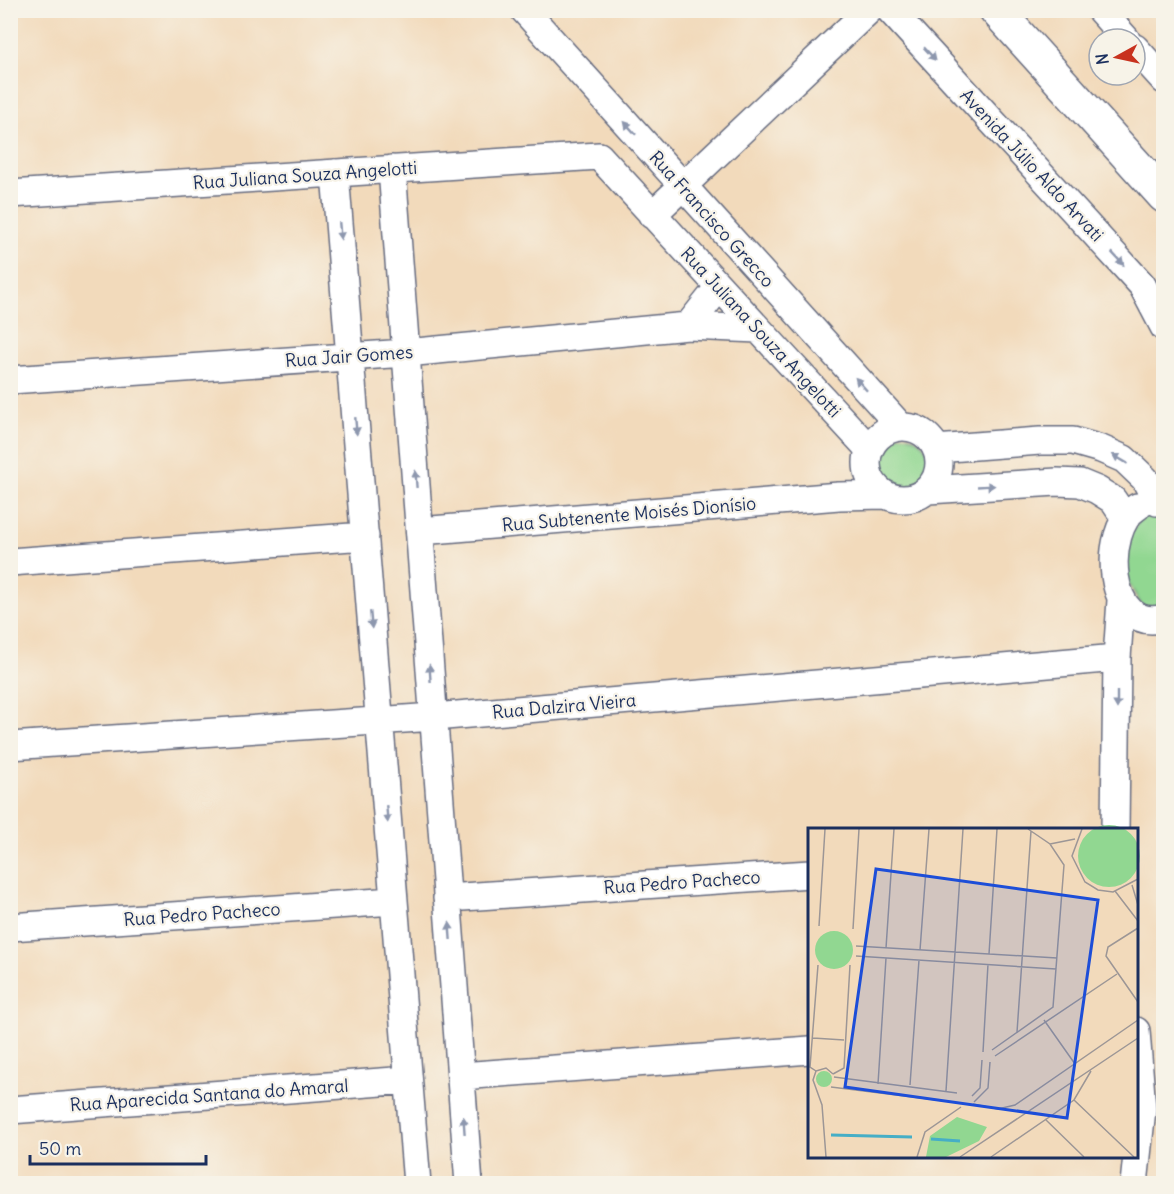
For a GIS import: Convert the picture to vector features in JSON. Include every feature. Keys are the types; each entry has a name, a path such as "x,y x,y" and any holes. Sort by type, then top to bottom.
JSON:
{"main road":[{"path":"996,10 1164,196"}],"street":[{"name":"Rua Francisco Grecco","path":"524,10 901,427"},
{"path":"652,215 869,10"},
{"name":"Avenida Júlio Aldo Arvati","path":"890,10 1142,285 1164,327"},
{"path":"1101,10 1116,27"},
{"path":"1147,61 1164,80"},
{"name":"Rua Juliana Souza Angelotti","path":"10,194 599,156 869,449"},
{"path":"392,169 469,1184"},
{"path":"335,173 417,1184"},
{"path":"688,326 719,286"},
{"name":"Rua Jair Gomes","path":"10,380 406,353 688,326 758,329"},
{"path":"901,427 910,427 926,435 936,449 939,461 938,473 928,490 906,500 895,499 877,487 867,469 869,449 879,436 892,428 901,427"},
{"path":"936,449 1040,441 1073,441 1124,459 1145,479 1160,504"},
{"path":"928,490 1057,482 1080,483 1113,500 1125,519"},
{"name":"Rua Subtenente Moisés Dionísio","path":"420,531 839,496 877,487"},
{"path":"1115,828 1120,600 1114,562 1116,541 1122,523 1132,510 1142,504 1160,504"},
{"path":"10,562 364,536"},
{"path":"1120,600 1131,613 1142,619 1164,618"},
{"name":"Rua Dalzira Vieira","path":"10,746 434,717 1117,658"},
{"name":"Rua Pedro Pacheco","path":"447,898 808,874"},
{"name":"Rua Pedro Pacheco","path":"10,927 394,901"},
{"path":"1138,1042 1142,1109 1138,1146"},
{"path":"460,1076 808,1050"},
{"name":"Rua Aparecida Santana do Amaral","path":"10,1110 408,1080"},
{"path":"1134,1184 1137,1158"}],"green space":[{"path":"902,435 913,437 922,443 928,452 930,463 928,474 922,483 913,489 902,491 891,489 882,483 876,474 874,463 876,452 882,443 891,437"},
{"path":"1145,512 1159,512 1164,515 1163,608 1144,610 1124,575 1124,542"}]}
